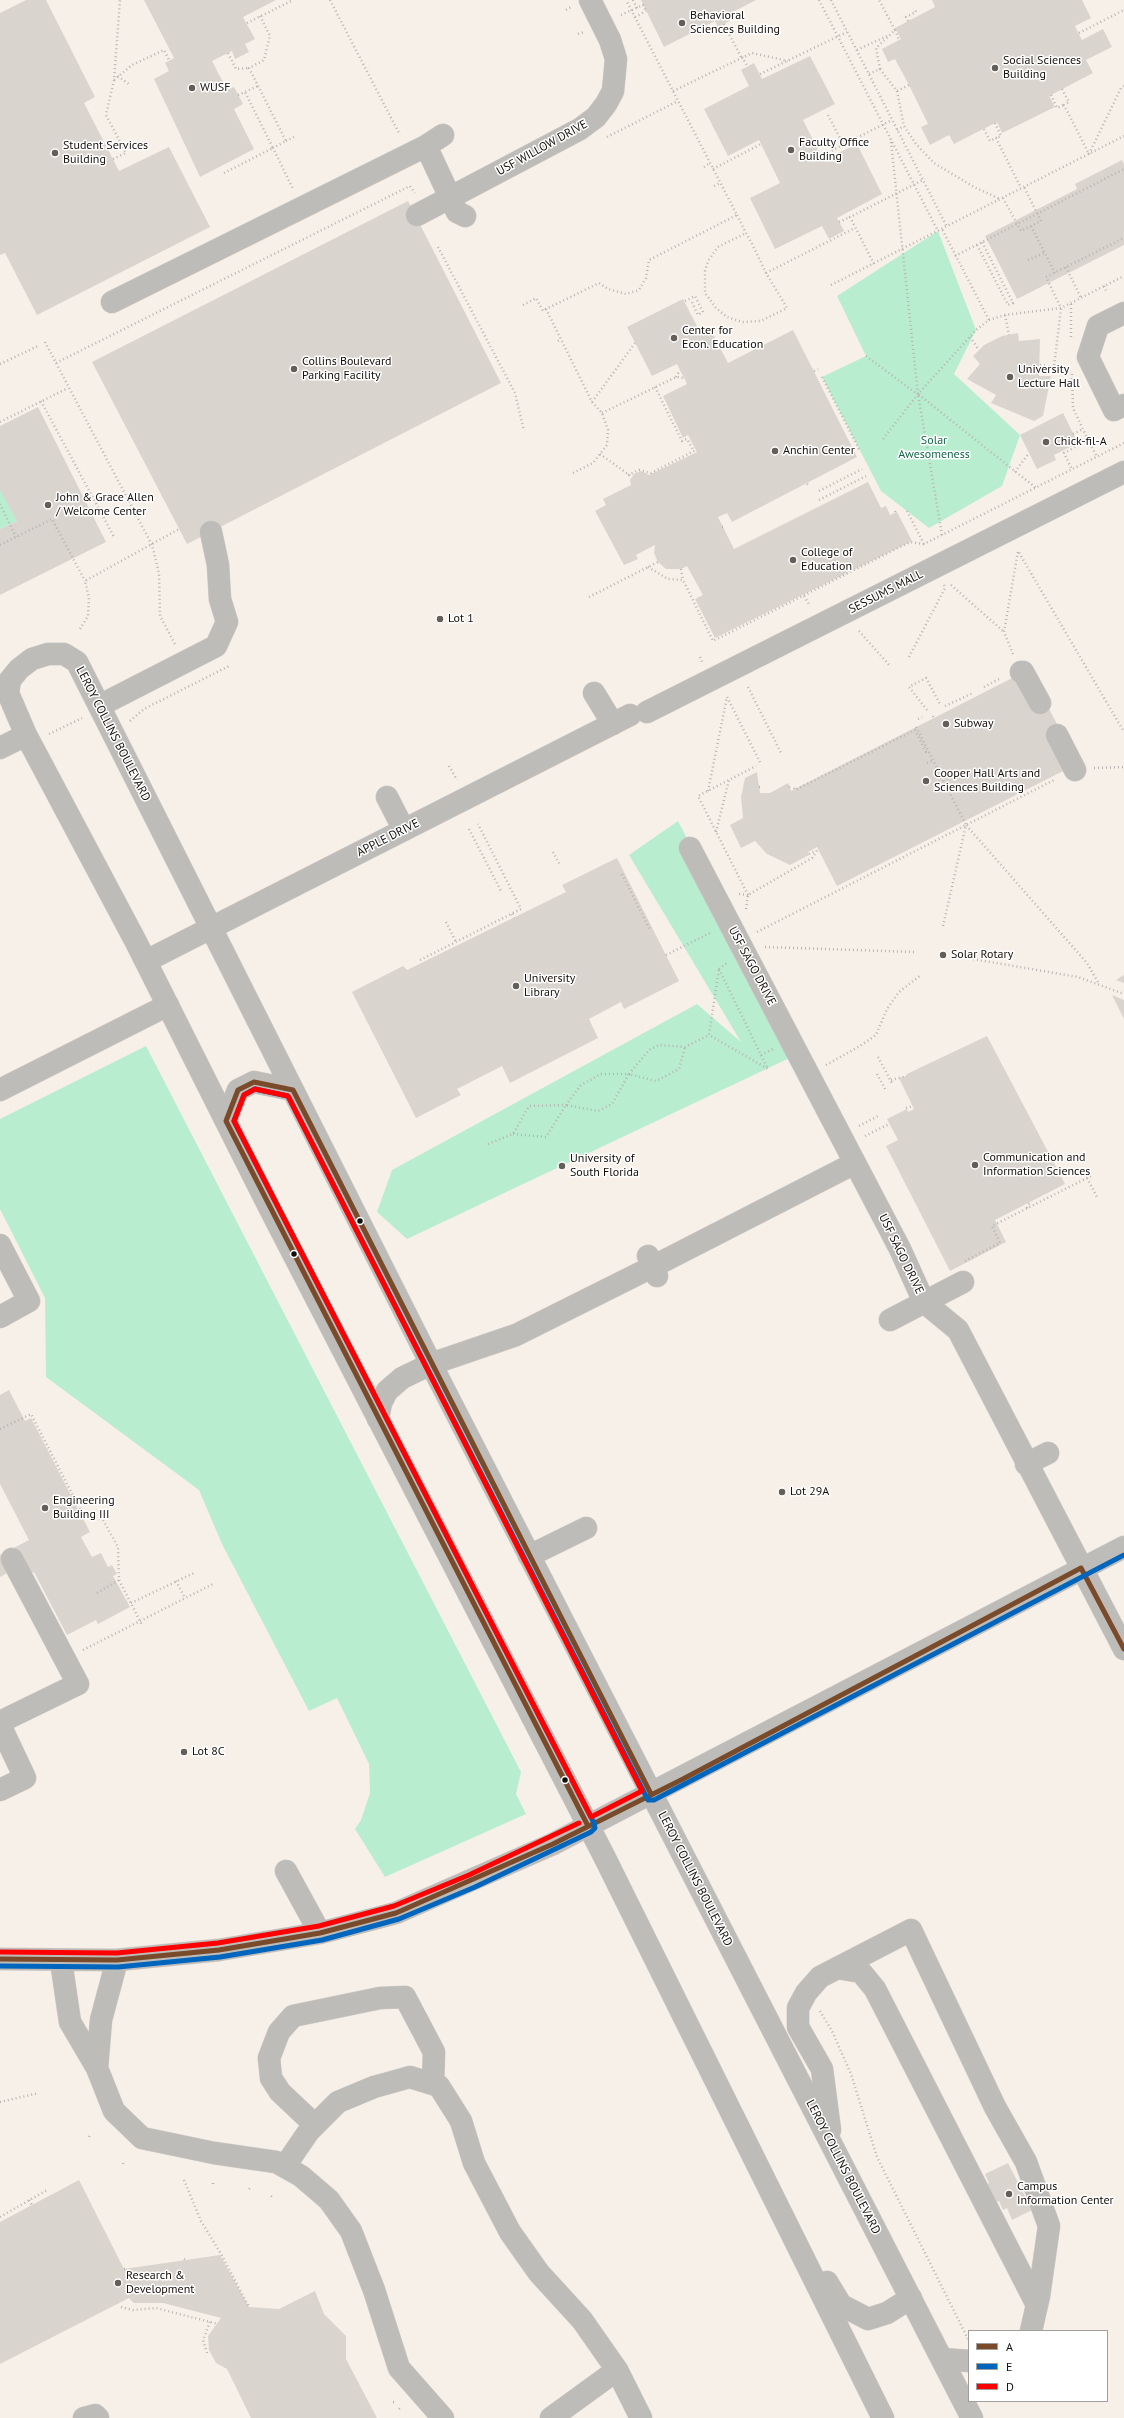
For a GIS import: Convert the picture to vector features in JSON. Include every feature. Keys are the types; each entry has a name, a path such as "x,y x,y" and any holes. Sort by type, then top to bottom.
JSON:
{"street":[{"name":"USF WILLOW DRIVE","path":"417,215 580,129 596,117 606,104 613,91 616,59 610,40 590,0"},
{"path":"112,302 434,140 450,198 457,212 465,216"},
{"path":"1124,313 1098,326 1088,357 1114,410 1124,405"},
{"name":"SESSUMS MALL","path":"630,717 1124,472"},
{"path":"94,710 216,646 227,622 220,599 218,565 211,532"},
{"name":"LEROY COLLINS BOULEVARD","path":"883,2418 588,1826 226,1121 34,736 8,693 10,680 19,669 32,659 48,654 64,654 77,662 94,710 211,928 529,1556 972,2418"},
{"path":"1013,668 1023,672 1040,703"},
{"path":"594,693 630,717"},
{"name":"APPLE DRIVE","path":"146,961 630,717"},
{"path":"1057,735 1076,770"},
{"path":"0,748 34,736"},
{"path":"387,798 404,830"},
{"name":"USF SAGO DRIVE","path":"690,848 911,1271 924,1302 958,1330 1026,1464 1124,1649"},
{"path":"0,1090 168,1005"},
{"path":"226,1121 238,1090 249,1084 254,1082 293,1090"},
{"path":"378,1419 381,1403 388,1391 402,1378 431,1364 516,1335 855,1163"},
{"path":"0,1245 29,1301 0,1316"},
{"path":"890,1320 924,1302 961,1273"},
{"path":"1026,1464 1048,1453"},
{"path":"529,1556 586,1528"},
{"path":"0,1959 61,1961 117,1960 219,1950 320,1933 396,1913 486,1875 588,1826 1081,1568 1124,1547"},
{"path":"0,1722 78,1684 12,1559"},
{"path":"0,1726 25,1778 0,1790"},
{"path":"286,1870 320,1933"},
{"path":"831,2145 822,2069 798,2028 798,2008 806,1993 820,1977 911,1930 995,2107 1026,2162 1049,2226 1037,2305 1031,2330"},
{"path":"97,2068 101,2020 117,1960"},
{"path":"61,1961 70,2022 97,2068 114,2111 142,2138 214,2153 276,2162 301,2176 329,2200 346,2222 374,2290 399,2368 443,2418"},
{"path":"837,1968 860,1972 875,1990 1037,2305"},
{"path":"315,2124 280,2092 271,2078 269,2058 279,2032 293,2016 380,1998 405,1997 434,2052 433,2084"},
{"path":"285,2166 315,2124 338,2102 374,2087 410,2077 439,2086 443,2090 461,2121 474,2163 510,2232 539,2273 582,2320 617,2370 642,2418"},
{"path":"772,2197 841,2305 868,2319 887,2313 911,2298"},
{"path":"942,2359 968,2361"},
{"path":"551,2418 617,2370"},
{"path":"84,2418 95,2415 98,2418"}],"path":[{"path":"114,159 126,153 106,114 114,80 120,0"},
{"path":"247,23 292,0"},
{"path":"330,0 403,141"},
{"path":"626,0 737,215 746,233 766,273 787,308 762,321 742,322 727,317 716,308 705,293 705,271 708,261 718,247 746,233"},
{"path":"633,0 637,8"},
{"path":"819,0 938,231"},
{"path":"831,0 947,227"},
{"path":"879,0 899,40"},
{"path":"619,16 643,5 646,11 635,17"},
{"path":"908,21 906,17 916,12 914,8"},
{"path":"1078,33 1124,10"},
{"path":"228,53 236,69 249,68 265,60 270,36 260,16"},
{"path":"724,24 748,67"},
{"path":"895,30 876,48 880,69 898,91 904,126 916,144 934,163 974,187 1002,198 1021,232 1041,221 996,138"},
{"path":"760,74 847,32"},
{"path":"857,50 890,34"},
{"path":"114,80 132,65 164,50 169,60"},
{"path":"673,91 752,53 788,61"},
{"path":"249,68 286,141"},
{"path":"869,74 880,69"},
{"path":"118,76 130,85"},
{"path":"238,95 258,86"},
{"path":"898,91 909,86"},
{"path":"1089,154 1124,86"},
{"path":"1051,95 1057,108 1064,105 1069,102 1062,89"},
{"path":"245,92 303,207"},
{"path":"1064,105 1089,154"},
{"path":"828,115 842,144"},
{"path":"821,156 842,144 892,120"},
{"path":"984,129 990,141 1001,136 995,123"},
{"path":"897,130 904,126"},
{"path":"831,285 1124,136"},
{"path":"224,173 294,137"},
{"path":"891,139 901,250 918,394 942,535"},
{"path":"713,169 761,144"},
{"path":"704,167 710,163"},
{"path":"956,256 1124,169"},
{"path":"840,222 923,180"},
{"path":"714,186 720,183"},
{"path":"56,363 410,186 413,190"},
{"path":"546,310 599,283 608,289 626,294 639,290 646,278 649,260 737,215"},
{"path":"850,217 874,264"},
{"path":"1031,226 1055,273"},
{"path":"766,273 855,228"},
{"path":"942,229 988,320"},
{"path":"1040,364 1054,368 1061,308 1046,277 1124,238"},
{"path":"977,245 1008,305 1013,302 982,242"},
{"path":"438,247 515,392 524,431"},
{"path":"1028,260 1044,253"},
{"path":"1066,267 1081,298"},
{"path":"883,439 918,394 970,337 988,320 1005,315 1061,308 1124,276"},
{"path":"1104,286 1107,293"},
{"path":"685,301 695,296 704,312 698,314 692,302"},
{"path":"523,305 536,298 543,311 546,310 592,402 602,413 608,430 607,445 593,463 573,473"},
{"path":"1071,304 1071,344"},
{"path":"1005,315 1009,334"},
{"path":"970,337 979,350"},
{"path":"45,342 152,545 159,573 160,616 178,648"},
{"path":"592,402 635,343"},
{"path":"0,364 38,346"},
{"path":"866,356 918,394 1036,488"},
{"path":"1072,368 1072,408 1097,457"},
{"path":"814,371 818,369"},
{"path":"676,377 680,370"},
{"path":"602,413 676,377 684,378"},
{"path":"822,377 860,452"},
{"path":"628,475 639,470 651,473 695,451 687,439 682,441 655,387"},
{"path":"0,422 68,388"},
{"path":"41,402 114,536"},
{"path":"1073,434 1083,429"},
{"path":"1072,470 1064,453 1088,440"},
{"path":"680,570 683,580 713,641 910,542 924,544 1124,443"},
{"path":"1015,472 1029,453"},
{"path":"600,454 632,477"},
{"path":"819,491 862,469"},
{"path":"819,500 866,476"},
{"path":"0,505 16,537"},
{"path":"907,511 924,544"},
{"path":"0,545 52,518 85,581 89,598 88,616 80,629"},
{"path":"85,581 180,530"},
{"path":"984,687 1013,668 1004,632 1018,551 1124,732"},
{"path":"589,597 658,562"},
{"path":"648,567 668,579 683,580"},
{"path":"951,585 1004,632"},
{"path":"909,657 945,588"},
{"path":"804,596 809,605"},
{"path":"858,631 890,666"},
{"path":"130,721 144,708 231,665"},
{"path":"927,710 908,686 926,678 940,704"},
{"path":"748,687 781,753"},
{"path":"945,706 973,692"},
{"path":"708,791 727,697 761,764"},
{"path":"34,736 94,710"},
{"path":"918,719 922,717"},
{"path":"916,727 966,825 1087,963 1099,984"},
{"path":"792,788 795,790 914,730 926,752 928,751"},
{"path":"927,763 932,760"},
{"path":"449,766 459,784"},
{"path":"746,912 748,895 698,796 756,766"},
{"path":"752,935 1076,770 1124,766"},
{"path":"716,832 729,780"},
{"path":"420,960 521,909 478,824"},
{"path":"943,926 966,825"},
{"path":"469,829 502,894"},
{"path":"809,854 818,849"},
{"path":"739,894 748,895 812,858 815,851"},
{"path":"552,852 560,865"},
{"path":"622,874 650,930"},
{"path":"512,914 514,918"},
{"path":"446,922 456,942"},
{"path":"666,955 708,934"},
{"path":"758,947 915,952"},
{"path":"973,959 1078,977 1124,994"},
{"path":"719,968 768,1069 755,1062 709,1035 719,968"},
{"path":"820,1068 860,1046 876,1035 888,1009 899,992 921,975"},
{"path":"513,1134 530,1106 566,1105 598,1111 612,1104 629,1074 649,1050 659,1045 685,1047 709,1035"},
{"path":"488,1144 513,1134 546,1137 566,1105 581,1085 601,1074 629,1074 656,1081 679,1069 685,1047"},
{"path":"878,1057 893,1085"},
{"path":"877,1074 885,1089"},
{"path":"891,1080 908,1076"},
{"path":"906,1108 913,1106"},
{"path":"865,1123 880,1115"},
{"path":"868,1135 890,1124"},
{"path":"961,1273 1000,1242 992,1226 1087,1178 1092,1174"},
{"path":"1087,1178 1098,1199"},
{"path":"1027,1208 1030,1202"},
{"path":"0,1429 31,1414 82,1513 104,1520 118,1547 119,1580 142,1625"},
{"path":"131,1603 194,1573"},
{"path":"97,1593 119,1580"},
{"path":"176,1581 185,1598"},
{"path":"82,1651 139,1620 213,1584"},
{"path":"816,2005 832,2031 851,2074 876,2157 968,2339"},
{"path":"0,2102 39,2093"},
{"path":"184,2180 201,2221 222,2254 249,2307"},
{"path":"0,2217 47,2190"},
{"path":"29,2200 32,2205"},
{"path":"121,2307 133,2310 156,2308 218,2324"},
{"path":"207,2353 203,2340 210,2322"}],"green space":[{"name":"Solar Awesomeness","path":"938,231 976,330 954,374 1020,435 1002,486 929,528 881,491 822,377 866,356 837,296"},
{"path":"1,489 17,521 0,529 0,490"},
{"path":"678,821 798,1054 407,1239 377,1212 392,1170 697,1004 741,1042 629,855"},
{"path":"146,1046 521,1772 516,1794 526,1814 385,1877 355,1829 361,1820 370,1793 369,1764 337,1698 309,1711 222,1544 199,1490 46,1377 45,1298 0,1209 0,1119"}],"building":[{"name":"Student Services Building","path":"26,0 46,0 95,97 84,103 119,171 169,147 210,227 37,315 5,253 0,255 0,13"},
{"name":"WUSF","path":"144,0 276,0 243,17 255,39 245,44 249,52 235,59 232,51 212,61 227,90 234,87 243,104 234,109 254,149 200,177 154,79 169,71 165,63 174,58"},
{"name":"Behavioral Sciences Building","path":"641,0 756,0 727,15 730,21 718,27 715,21 664,47"},
{"name":"Social Sciences Building","path":"932,0 1082,0 1091,18 1075,26 1082,40 1103,29 1112,47 1086,60 1093,73 1049,96 1055,107 1002,133 997,122 954,144 949,135 930,145 921,127 928,124 909,85 895,59 888,62 882,49 901,39 895,28 935,7"},
{"name":"Faculty Office Building","path":"810,56 835,104 803,120 823,160 857,144 882,194 837,218 844,231 829,239 822,226 775,249 750,198 780,183 759,140 728,156 704,109 749,86 741,70 754,63 762,79"},
{"path":"1122,160 1124,164 1124,245 1017,299 985,236 1077,189 1075,184"},
{"name":"Collins Boulevard Parking Facility","path":"408,201 501,383 187,544 92,362"},
{"name":"Anchin Center","path":"683,299 700,332 710,328 728,363 793,330 857,457 732,522 727,513 718,517 734,549 868,482 881,508 886,506 890,515 897,512 912,541 715,638 695,599 703,595 687,566 681,569 666,569 658,562 654,553 655,545 636,555 638,559 624,565 595,511 606,505 603,499 631,485 630,480 634,474 641,471 649,475 697,452 688,435 683,438 663,396 687,384 677,364 652,376 627,327"},
{"name":"University Lecture Hall","path":"1018,333 1019,341 1040,339 1039,376 1051,376 1043,416 1034,421 991,403 996,395 967,379 980,364 973,356 984,345 1002,336"},
{"name":"John & Grace Allen / Welcome Center","path":"38,407 106,542 0,595 0,529 17,521 0,490 0,426"},
{"path":"1063,413 1078,443 1054,455 1056,460 1037,469 1020,435"},
{"name":"Cooper Hall Arts and Sciences Building","path":"1020,674 1045,701 1061,732 1069,768 837,886 817,847 808,852 809,855 790,865 767,854 755,841 741,848 730,825 743,818 741,797 745,778 757,772 760,793 770,793 788,783 791,791"},
{"name":"University Library","path":"617,858 679,981 624,1009 621,1002 589,1019 598,1038 510,1083 502,1066 457,1089 461,1095 416,1118 352,992 403,966 407,970 566,892 562,885"},
{"path":"1124,975 1124,983 1116,980"},
{"path":"1112,995 1124,1000 1124,1019"},
{"name":"Communication and Information Sciences","path":"987,1036 1065,1184 995,1220 1006,1242 950,1271 886,1146 898,1140 887,1119 907,1109 908,1112 914,1109 899,1078 907,1076 907,1074"},
{"name":"Engineering Building III","path":"9,1390 25,1421 31,1418 90,1532 81,1537 92,1557 101,1553 108,1567 112,1565 117,1574 113,1576 130,1607 98,1624 96,1620 67,1635 34,1572 29,1574 24,1564 0,1577 0,1555 29,1540 0,1484 0,1395"},
{"name":"Campus Information Center","path":"1008,2163 1032,2210 1012,2220 1007,2208 1003,2210 999,2201 980,2211 971,2192 989,2183 985,2174"},
{"path":"79,2180 124,2269 220,2255 249,2307 279,2309 315,2291 324,2314 346,2336 346,2359 377,2418 251,2418 227,2369 216,2363 209,2350 208,2336 221,2318 163,2303 134,2303 129,2298 0,2364 0,2222"}],"transit line":[{"name":"A","path":"588,1826 226,1121 238,1090 254,1082 293,1090 651,1794"},
{"name":"E","path":"0,1966 118,1967 220,1957 322,1940 399,1919 475,1887 591,1832 595,1828 594,1823 234,1121 244,1095 255,1089 288,1096 648,1800 654,1800 1124,1555"},
{"name":"D","path":"255,1089 288,1096 642,1791 591,1817 234,1121 244,1095 255,1089"},
{"name":"A","path":"0,1959 117,1960 219,1950 320,1933 396,1913 553,1844 683,1779 1081,1568 1124,1649"},
{"name":"D","path":"0,1952 117,1953 218,1943 319,1926 394,1906 469,1875 579,1823"}],"place":[{"name":"Behavioral Sciences Building","path":"682,23"},
{"name":"Social Sciences Building","path":"995,68"},
{"name":"WUSF","path":"192,88"},
{"name":"Faculty Office Building","path":"791,150"},
{"name":"Student Services Building","path":"55,153"},
{"name":"Center for Econ. Education","path":"674,338"},
{"name":"Collins Boulevard Parking Facility","path":"294,369"},
{"name":"University Lecture Hall","path":"1010,377"},
{"name":"Chick-fil-A","path":"1046,442"},
{"name":"Anchin Center","path":"775,451"},
{"name":"John & Grace Allen / Welcome Center","path":"48,505"},
{"name":"College of Education","path":"793,560"},
{"name":"Lot 1","path":"440,619"},
{"name":"Subway","path":"946,724"},
{"name":"Cooper Hall Arts and Sciences Building","path":"926,781"},
{"name":"Solar Rotary","path":"943,955"},
{"name":"University Library","path":"516,986"},
{"name":"Communication and Information Sciences","path":"975,1165"},
{"name":"University of South Florida","path":"562,1166"},
{"name":"Lot 29A","path":"782,1492"},
{"name":"Engineering Building III","path":"45,1508"},
{"name":"Lot 8C","path":"184,1752"},
{"name":"Campus Information Center","path":"1009,2194"},
{"name":"Research & Development","path":"118,2283"}]}
